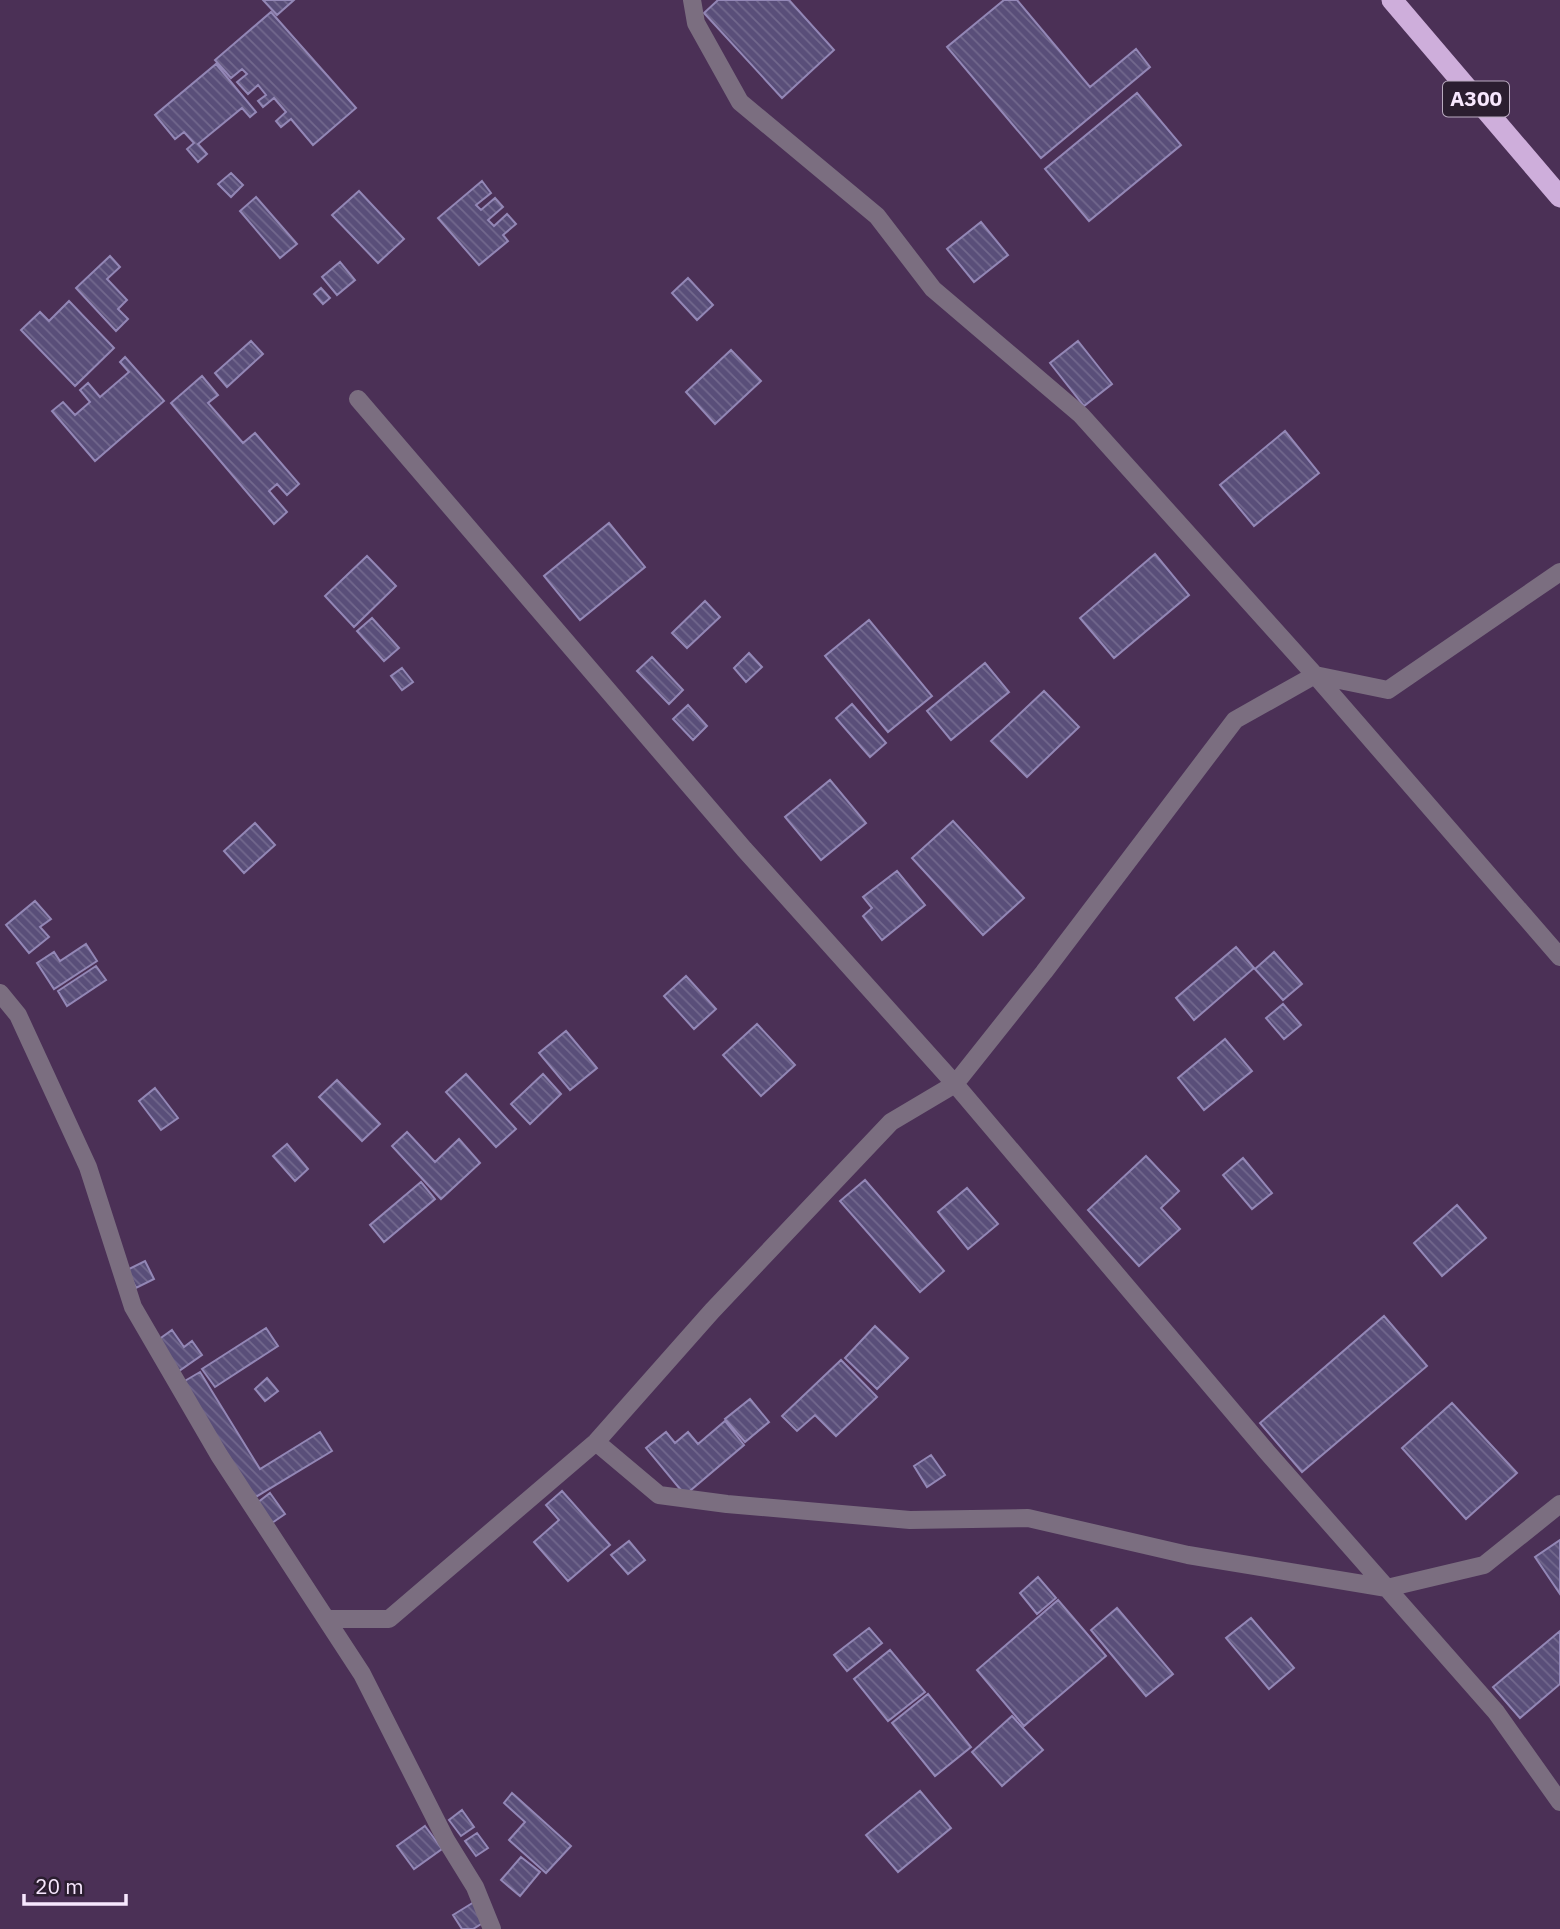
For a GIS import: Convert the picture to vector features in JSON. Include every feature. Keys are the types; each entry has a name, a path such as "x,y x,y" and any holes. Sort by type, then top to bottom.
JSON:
{"highway":[{"name":"A300","path":"1392,0 1560,197"}],"street":[{"path":"692,0 696,23 740,102 877,216 933,289 1081,415 1315,675 1560,957"},
{"path":"358,399 744,849 955,1084 1267,1452 1496,1712 1560,1802"},
{"path":"327,1619 389,1619 596,1442 712,1311 891,1122 955,1084 1044,972 1235,720 1315,675 1388,690 1560,572"},
{"path":"0,993 18,1014 88,1167 133,1307 219,1455 362,1674 446,1840 475,1888 492,1929"},
{"path":"596,1442 659,1495 727,1504 910,1520 1028,1518 1188,1555 1387,1588 1484,1565 1560,1504"}],"building":[{"path":"263,0 294,0 277,15"},
{"path":"718,0 789,0 834,50 782,98 704,13"},
{"path":"1004,0 1017,0 1090,87 1136,49 1150,67 1041,158 947,47"},
{"path":"271,12 356,108 313,145 291,119 281,127 276,121 286,112 274,98 263,107 258,101 266,95 258,85 248,94 237,82 247,74 242,69 231,78 215,60"},
{"path":"216,64 256,112 250,117 242,108 198,144 207,154 198,162 187,149 194,143 184,132 175,139 155,115"},
{"path":"1137,93 1181,145 1089,221 1045,169"},
{"path":"231,173 243,185 231,197 218,184"},
{"path":"482,181 491,193 476,205 481,210 495,198 503,207 488,220 494,226 507,214 516,224 503,235 508,241 479,265 438,218"},
{"path":"359,191 404,239 378,263 332,215"},
{"path":"256,197 297,244 280,258 240,211"},
{"path":"981,222 1008,255 974,282 947,249"},
{"path":"110,256 120,267 107,279 127,300 118,309 128,319 116,331 76,288"},
{"path":"340,262 355,280 337,295 322,277"},
{"path":"688,278 713,305 697,320 672,293"},
{"path":"321,288 330,298 323,304 314,294"},
{"path":"69,301 114,348 75,386 21,330 40,312 49,321"},
{"path":"251,341 263,354 227,387 215,373"},
{"path":"1078,341 1112,384 1084,406 1050,363"},
{"path":"731,350 761,381 715,424 686,392"},
{"path":"125,357 164,401 95,461 52,411 63,402 75,415 90,402 80,390 88,383 100,397 129,372 120,362"},
{"path":"202,376 218,395 208,403 243,443 255,433 299,484 287,495 277,484 269,491 287,512 274,524 171,403"},
{"path":"1285,431 1319,473 1254,526 1220,485"},
{"path":"609,523 645,567 580,620 544,576"},
{"path":"1155,554 1189,595 1114,658 1080,618"},
{"path":"367,556 396,586 354,627 325,596"},
{"path":"705,601 720,617 687,648 672,633"},
{"path":"372,618 399,648 384,661 357,631"},
{"path":"869,620 932,696 888,732 825,656"},
{"path":"749,653 762,667 746,682 734,668"},
{"path":"652,657 683,690 669,704 637,671"},
{"path":"985,663 1009,692 951,740 927,711"},
{"path":"402,668 413,682 402,690 391,676"},
{"path":"1044,691 1079,727 1027,777 991,741"},
{"path":"852,704 886,743 870,757 836,718"},
{"path":"688,705 707,726 693,740 673,719"},
{"path":"830,780 866,823 821,860 785,817"},
{"path":"953,821 1024,898 983,935 912,858"},
{"path":"255,823 275,845 244,873 224,851"},
{"path":"897,871 925,905 882,940 863,916 872,908 863,897"},
{"path":"35,901 51,919 40,927 49,937 29,953 6,925"},
{"path":"86,944 97,961 54,989 37,963 54,952 60,961"},
{"path":"1236,947 1254,968 1194,1020 1176,998"},
{"path":"1274,952 1302,984 1283,1000 1255,969"},
{"path":"96,966 106,980 67,1006 58,991"},
{"path":"686,976 716,1009 694,1029 664,996"},
{"path":"1283,1004 1301,1025 1284,1039 1266,1018"},
{"path":"757,1024 795,1065 761,1096 723,1055"},
{"path":"566,1031 597,1068 570,1090 539,1053"},
{"path":"1225,1039 1252,1071 1204,1110 1178,1078"},
{"path":"466,1074 516,1129 496,1147 446,1092"},
{"path":"543,1074 561,1094 530,1124 511,1104"},
{"path":"337,1080 380,1124 362,1141 319,1097"},
{"path":"155,1088 178,1118 161,1130 139,1101"},
{"path":"407,1132 435,1162 459,1139 480,1163 441,1199 392,1146"},
{"path":"287,1144 308,1169 295,1181 273,1156"},
{"path":"1146,1156 1179,1191 1161,1208 1180,1229 1139,1266 1088,1210"},
{"path":"1243,1158 1272,1193 1252,1209 1223,1175"},
{"path":"865,1180 944,1271 920,1292 840,1201"},
{"path":"421,1182 435,1199 384,1242 370,1225"},
{"path":"967,1188 998,1224 968,1249 938,1212"},
{"path":"1457,1205 1486,1238 1442,1276 1414,1243"},
{"path":"145,1261 154,1279 136,1288 127,1270"},
{"path":"1384,1316 1427,1366 1302,1472 1260,1423"},
{"path":"875,1326 908,1358 877,1389 845,1358"},
{"path":"266,1328 278,1346 215,1387 202,1369"},
{"path":"172,1330 184,1347 192,1341 202,1355 179,1371 158,1340"},
{"path":"841,1360 877,1397 836,1436 815,1415 797,1431 782,1416"},
{"path":"200,1372 260,1469 320,1432 332,1451 254,1498 183,1382"},
{"path":"267,1378 278,1391 265,1401 255,1389"},
{"path":"750,1399 769,1422 745,1442 725,1419"},
{"path":"1452,1403 1517,1473 1466,1519 1402,1448"},
{"path":"725,1421 744,1445 685,1495 646,1448 666,1432 675,1443 688,1432 698,1444"},
{"path":"931,1455 945,1475 927,1487 914,1466"},
{"path":"562,1491 610,1545 568,1581 534,1542 559,1520 546,1505"},
{"path":"270,1493 285,1514 272,1523 257,1503"},
{"path":"1560,1540 1560,1594 1535,1557"},
{"path":"629,1541 645,1560 628,1574 611,1555"},
{"path":"1038,1577 1056,1598 1037,1614 1020,1593"},
{"path":"1058,1600 1106,1656 1024,1726 977,1670"},
{"path":"1117,1608 1173,1674 1146,1696 1091,1630"},
{"path":"1251,1618 1294,1668 1269,1689 1226,1638"},
{"path":"869,1628 882,1643 847,1671 834,1655"},
{"path":"1560,1631 1560,1684 1520,1718 1493,1687"},
{"path":"890,1650 925,1692 888,1721 854,1679"},
{"path":"928,1694 971,1747 935,1776 892,1723"},
{"path":"1012,1716 1043,1750 1002,1786 972,1752"},
{"path":"920,1791 951,1828 898,1872 866,1835"},
{"path":"512,1793 571,1846 546,1873 509,1840 525,1822 504,1803"},
{"path":"462,1810 474,1827 461,1836 449,1820"},
{"path":"425,1826 442,1849 414,1869 397,1846"},
{"path":"477,1833 488,1848 476,1856 465,1841"},
{"path":"521,1857 540,1872 520,1896 501,1880"},
{"path":"474,1902 486,1921 473,1929 462,1929 453,1915"}]}
